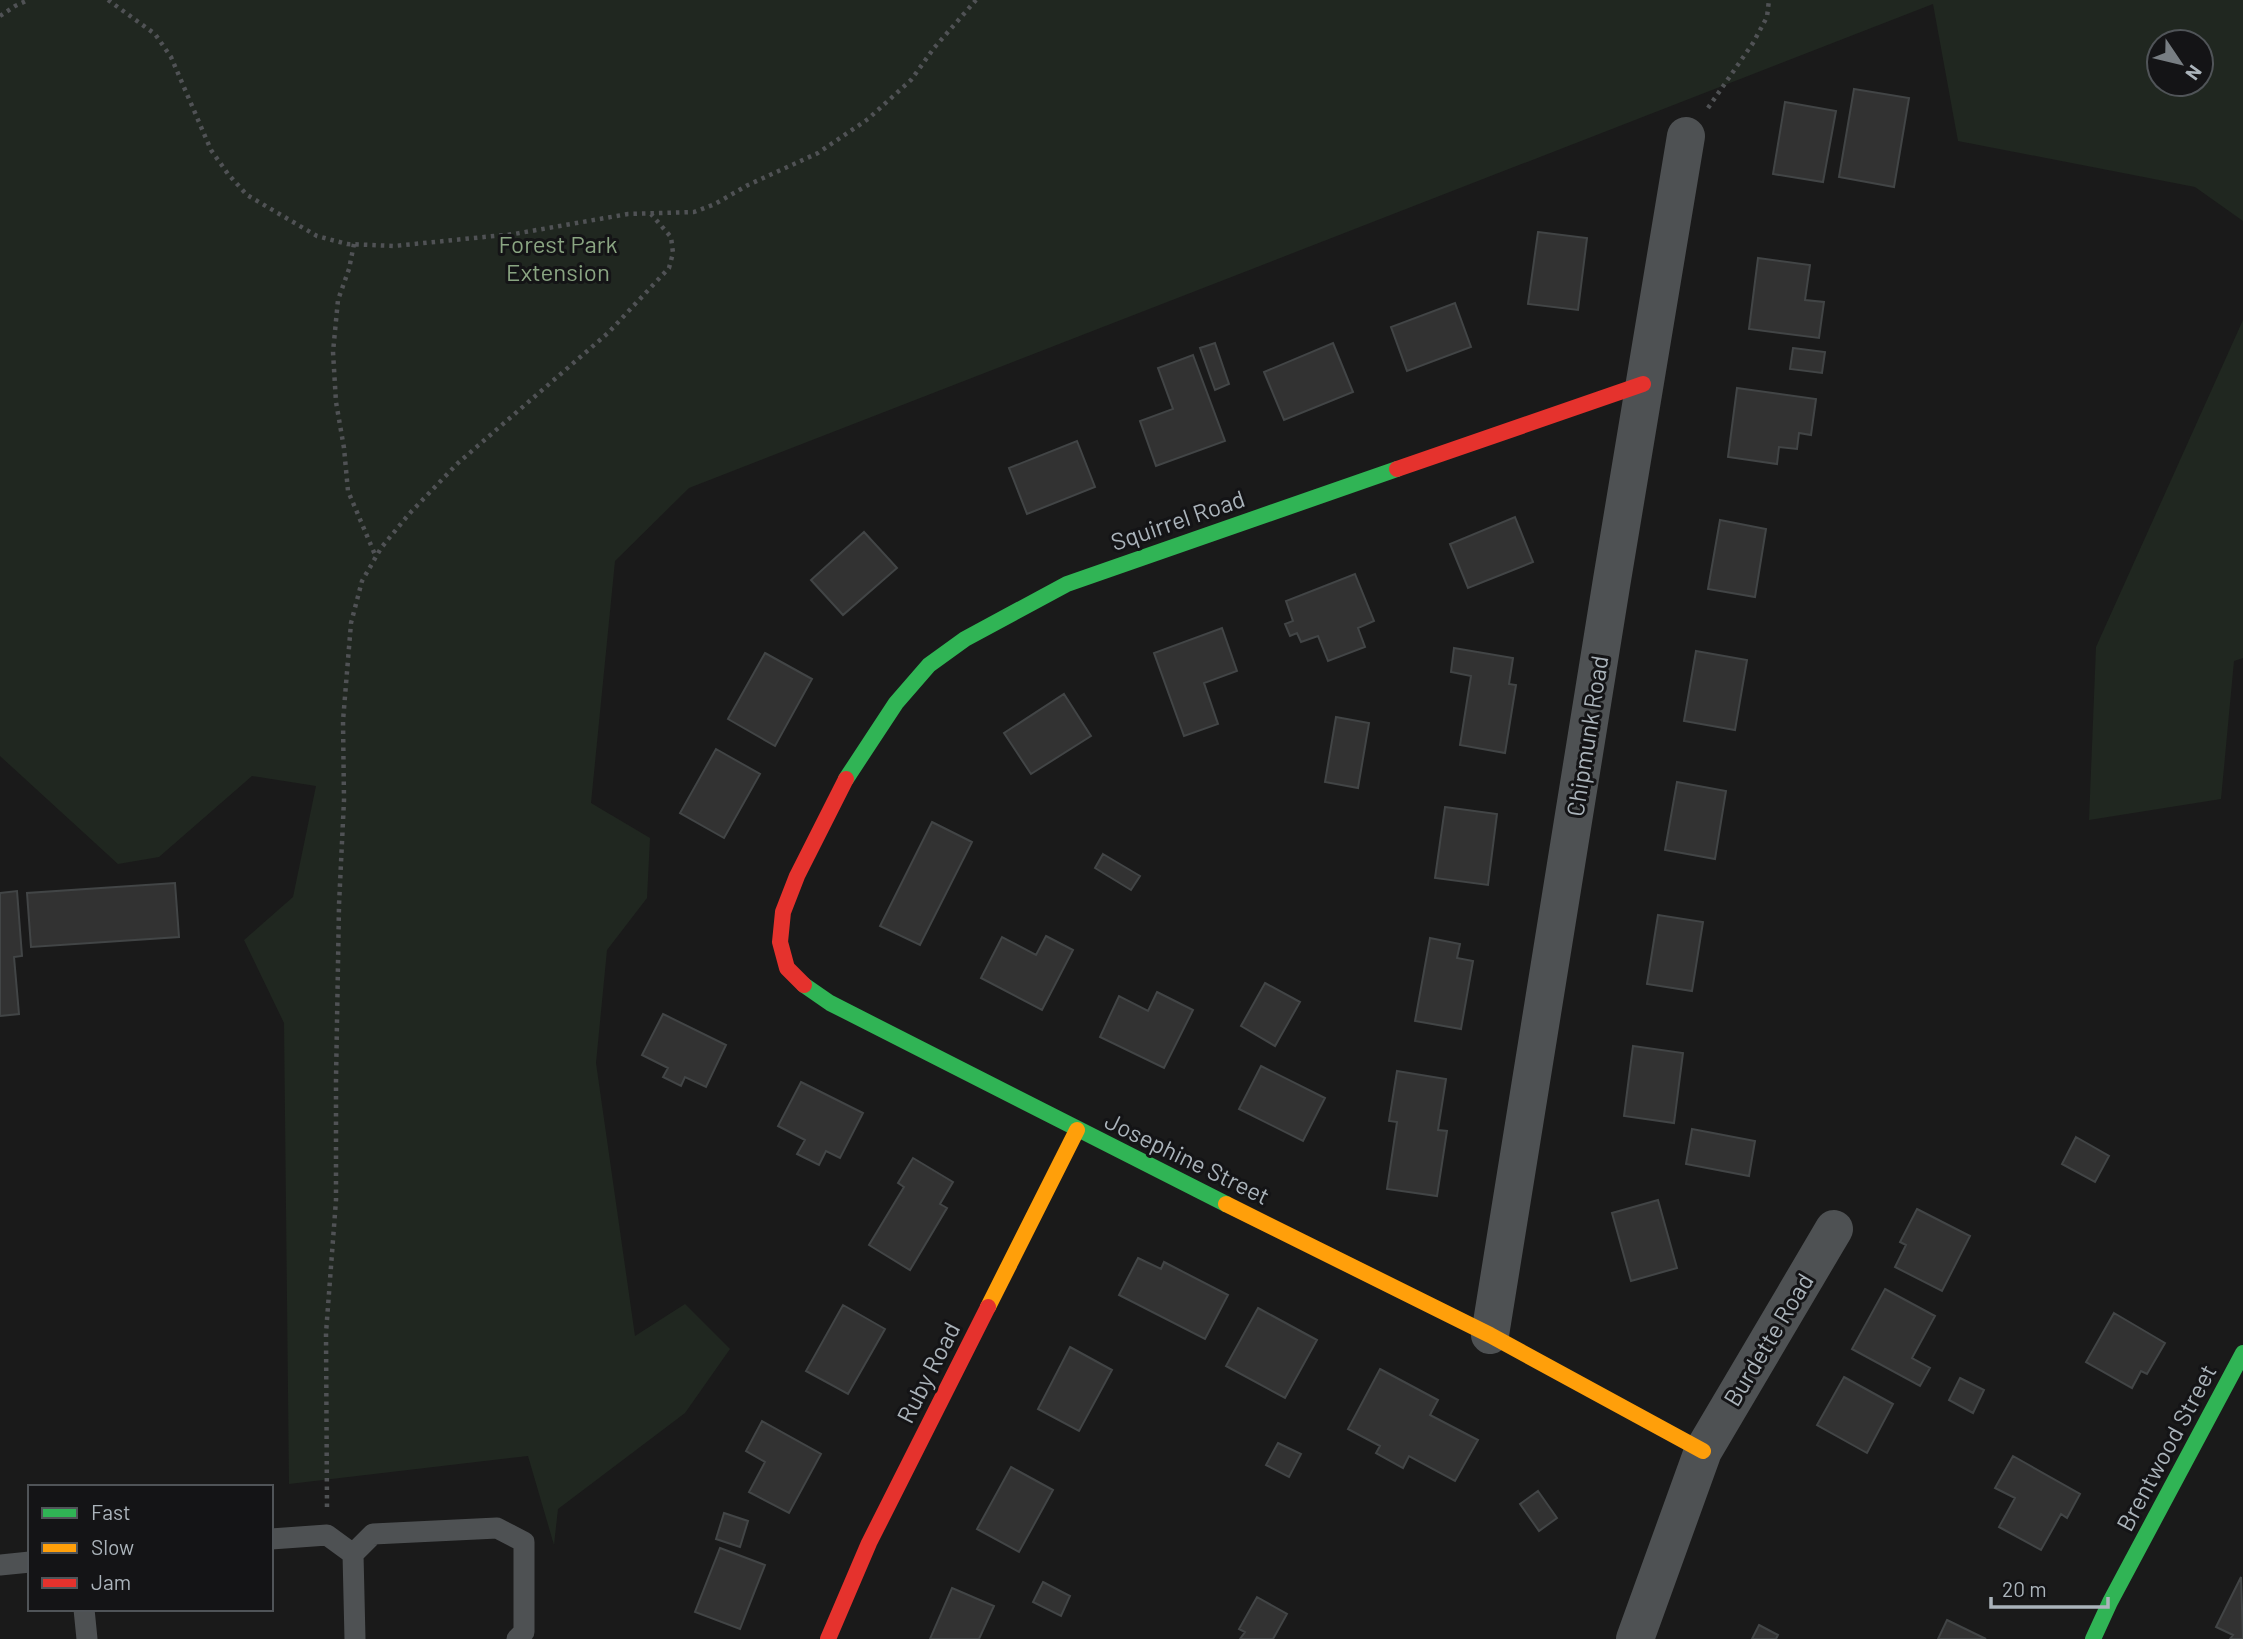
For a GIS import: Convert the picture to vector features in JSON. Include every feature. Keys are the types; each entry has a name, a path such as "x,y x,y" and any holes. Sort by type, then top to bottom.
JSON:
{"street":[{"name":"Chipmunk Road","path":"1490,1335 1643,384 1686,136"},
{"name":"Squirrel Road","path":"820,830 858,759 911,683 947,651 1012,613 1067,584 1643,384"},
{"name":"Josephine Street","path":"820,830 797,876 782,921 780,943 782,956 793,976 830,1003 1077,1130 1490,1335 1703,1451"},
{"name":"Ruby Road","path":"828,1639 869,1544 1077,1130"},
{"name":"Burdette Road","path":"1635,1639 1703,1451 1834,1229"},
{"name":"Brentwood Street","path":"2093,1639 2110,1602 2243,1353"}],"lane":[{"path":"355,1639 353,1554 373,1534 497,1528 524,1542 524,1632 517,1639"},
{"path":"273,1539 327,1535 353,1554"},
{"path":"0,1564 28,1562"},
{"path":"84,1611 87,1639"}],"path":[{"path":"0,16 28,0"},
{"path":"108,0 155,34 171,57 211,150 247,195 317,236 354,244 394,246 514,234 628,214 694,212 715,204 748,184 800,162 829,146 868,119 911,80 934,48 976,0"},
{"path":"1686,136 1716,98 1732,70 1753,43 1768,17 1769,0"},
{"path":"327,1535 326,1333 336,1199 335,1079 344,800 343,722 351,622 362,581 409,514 458,463 608,333 669,268 673,253 671,237 651,215"},
{"path":"354,244 338,300 333,352 336,402 348,491 376,558"}],"green space":[{"name":"Forest Park Extension","path":"0,0 2243,0 2243,221 2195,187 1958,141 1933,4 689,488 615,561 591,803 650,838 647,898 607,950 596,1063 635,1336 685,1304 730,1349 685,1413 558,1509 554,1545 528,1456 289,1484 284,1023 244,940 293,897 316,786 252,776 159,857 118,864 0,756"},
{"path":"2243,320 2243,658 2234,661 2221,799 2089,820 2096,647"}],"building":[{"path":"1854,89 1909,98 1894,187 1839,177"},
{"path":"1785,102 1836,111 1823,182 1773,174"},
{"path":"1538,232 1587,238 1578,310 1528,304"},
{"path":"1758,258 1810,265 1805,300 1824,302 1819,338 1749,329"},
{"path":"1455,303 1471,347 1407,371 1391,327"},
{"path":"1215,343 1229,384 1215,390 1200,348"},
{"path":"1333,343 1353,392 1284,420 1264,372"},
{"path":"1793,348 1825,352 1822,373 1790,369"},
{"path":"1193,355 1225,441 1156,466 1140,421 1173,409 1158,368"},
{"path":"1737,388 1816,399 1811,435 1799,433 1797,449 1779,447 1777,464 1728,457"},
{"path":"1077,441 1095,487 1027,514 1009,468"},
{"path":"1515,517 1533,562 1468,588 1450,544"},
{"path":"1720,520 1766,529 1755,597 1708,589"},
{"path":"864,532 897,568 843,615 811,580"},
{"path":"1355,574 1374,621 1358,628 1365,647 1328,661 1318,636 1301,642 1297,633 1290,636 1285,624 1293,621 1286,601"},
{"path":"1222,628 1237,671 1204,683 1218,724 1184,736 1154,653"},
{"path":"1454,648 1513,658 1509,684 1516,685 1505,753 1460,745 1471,676 1451,672"},
{"path":"1696,651 1747,660 1735,730 1684,721"},
{"path":"765,653 812,679 775,746 728,719"},
{"path":"1064,694 1091,736 1031,774 1004,733"},
{"path":"1336,717 1369,723 1358,788 1325,782"},
{"path":"716,749 760,774 724,838 680,813"},
{"path":"1677,782 1726,791 1715,859 1665,850"},
{"path":"1445,807 1497,814 1488,885 1435,878"},
{"path":"932,822 972,842 920,945 880,926"},
{"path":"1103,854 1140,876 1131,890 1095,868"},
{"path":"175,883 179,937 31,947 27,893"},
{"path":"17,891 22,956 14,957 19,1014 0,1016 0,893"},
{"path":"1658,915 1703,922 1692,991 1647,984"},
{"path":"1046,936 1073,950 1042,1010 981,978 1002,937 1036,955"},
{"path":"1430,938 1460,944 1457,958 1473,961 1461,1029 1415,1021"},
{"path":"1265,983 1300,1002 1275,1046 1241,1026"},
{"path":"1157,992 1193,1010 1164,1068 1100,1037 1119,996 1148,1011"},
{"path":"663,1014 726,1045 706,1087 685,1077 681,1086 663,1077 668,1068 642,1055"},
{"path":"1633,1046 1683,1053 1674,1123 1624,1116"},
{"path":"1261,1066 1325,1098 1303,1141 1239,1109"},
{"path":"1397,1071 1446,1079 1438,1130 1447,1131 1437,1196 1387,1189 1397,1122 1389,1121"},
{"path":"801,1082 863,1113 840,1158 826,1151 819,1165 797,1154 805,1140 778,1126"},
{"path":"1692,1129 1755,1141 1749,1176 1686,1164"},
{"path":"2076,1137 2109,1156 2095,1182 2062,1164"},
{"path":"913,1158 953,1182 940,1204 947,1208 910,1270 869,1245 904,1187 898,1183"},
{"path":"1658,1200 1677,1268 1631,1281 1612,1213"},
{"path":"1917,1209 1970,1236 1942,1291 1895,1267 1906,1245 1900,1242"},
{"path":"1138,1258 1161,1269 1164,1262 1228,1295 1205,1339 1119,1295"},
{"path":"1885,1289 1935,1316 1912,1358 1930,1368 1920,1386 1852,1349"},
{"path":"843,1305 885,1329 848,1394 806,1371"},
{"path":"1258,1308 1317,1340 1285,1398 1226,1366"},
{"path":"2114,1313 2165,1343 2147,1374 2141,1371 2132,1388 2086,1362"},
{"path":"1070,1347 1112,1370 1079,1431 1038,1409"},
{"path":"1380,1369 1438,1400 1430,1415 1478,1440 1455,1481 1409,1456 1403,1468 1376,1453 1380,1446 1348,1429"},
{"path":"1844,1377 1893,1404 1867,1453 1817,1425"},
{"path":"1960,1378 1984,1390 1973,1413 1949,1400"},
{"path":"762,1421 821,1454 789,1513 749,1492 765,1462 746,1451"},
{"path":"1278,1443 1301,1454 1289,1477 1266,1465"},
{"path":"2013,1456 2080,1494 2067,1518 2061,1514 2041,1550 1999,1527 2015,1498 1995,1488"},
{"path":"1011,1467 1053,1490 1019,1552 977,1529"},
{"path":"1538,1491 1557,1518 1539,1531 1520,1504"},
{"path":"724,1513 748,1521 740,1547 716,1539"},
{"path":"720,1548 765,1565 740,1629 695,1612"},
{"path":"2241,1577 2243,1639 2230,1639 2233,1635 2216,1627"},
{"path":"1043,1582 1070,1596 1061,1616 1033,1602"},
{"path":"952,1588 994,1606 979,1639 930,1639"},
{"path":"1257,1597 1287,1614 1273,1639 1240,1639 1245,1632 1239,1629"},
{"path":"1947,1620 1986,1639 1938,1639"},
{"path":"1759,1625 1778,1635 1776,1639 1752,1639"}],"traffic: fast":[{"path":"846,779 896,703 929,665 965,639 1067,584 1397,469"},
{"path":"804,985 830,1003 1226,1204"},
{"path":"2093,1639 2110,1602 2243,1353"}],"traffic: slow":[{"path":"988,1307 1077,1130"},
{"path":"1226,1204 1490,1335 1703,1451"}],"traffic: jam":[{"path":"1397,469 1643,384"},
{"path":"804,985 787,968 780,942 783,912 797,876 846,779"},
{"path":"828,1639 869,1543 988,1307"}]}
